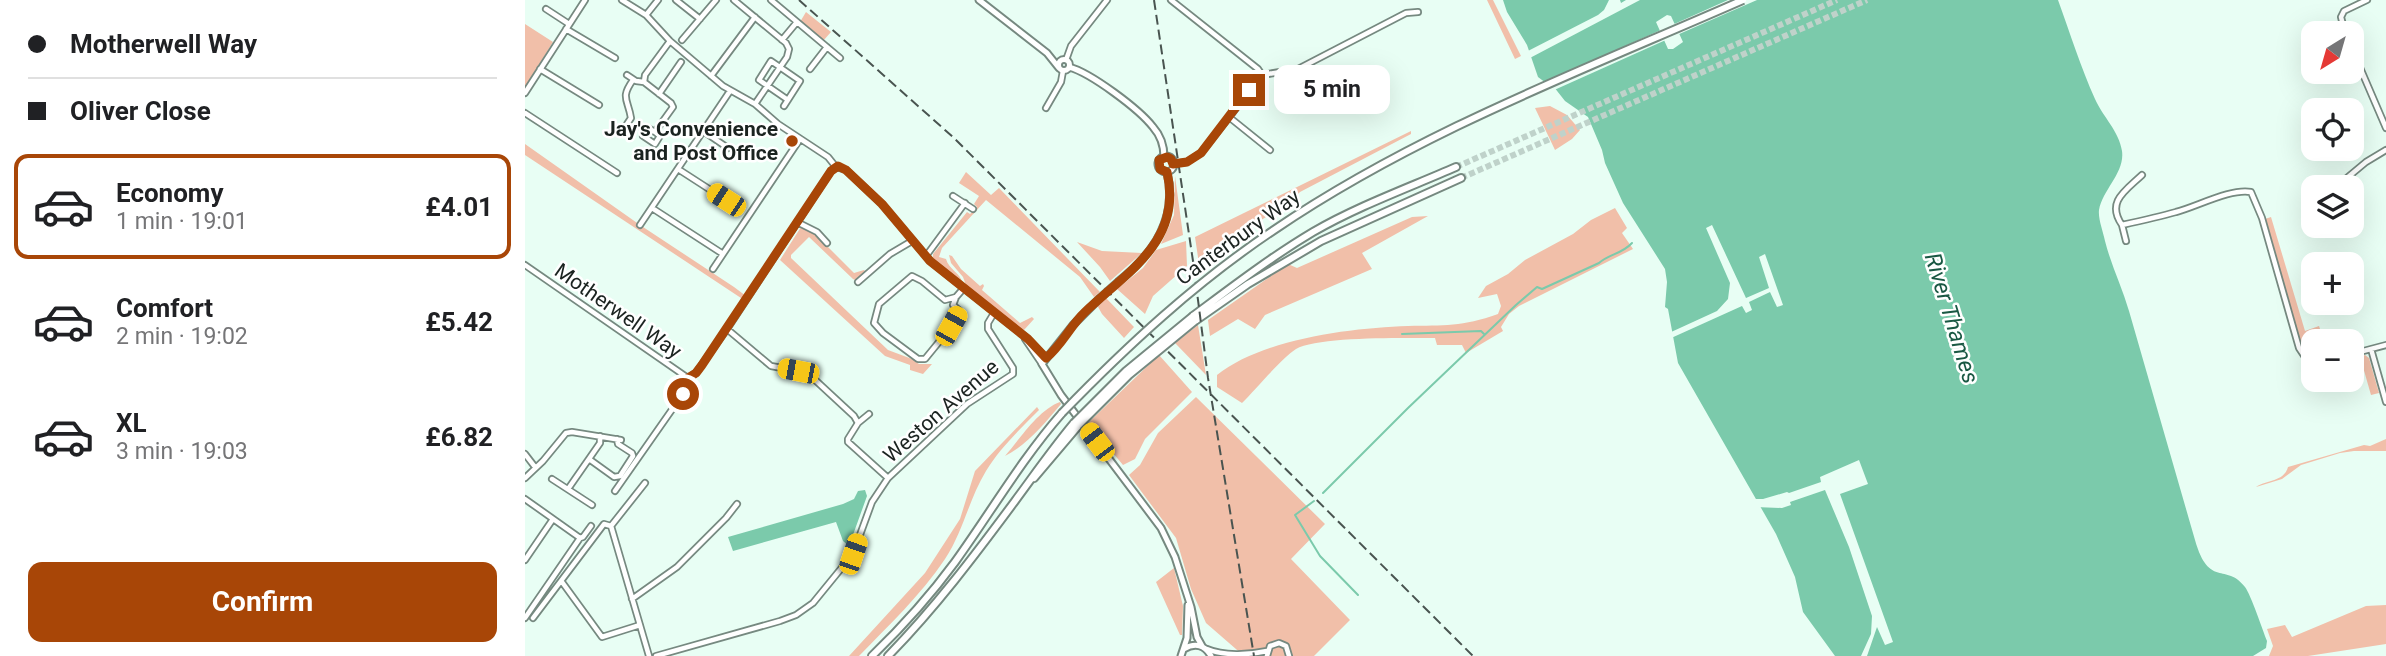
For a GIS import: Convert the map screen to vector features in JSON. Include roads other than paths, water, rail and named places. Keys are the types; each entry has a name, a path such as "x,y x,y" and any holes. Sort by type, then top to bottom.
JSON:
{"highway":[{"name":"Canterbury Way","path":"873,656 946,574 1026,456 1062,413 1137,339 1243,251 1318,201 1402,153 1743,0"},
{"name":"Canterbury Way","path":"888,656 937,603 1076,424 1145,361 1281,252 1350,213 1456,167"},
{"name":"Canterbury Way","path":"1211,306 1321,241 1461,178"}],"main road":[{"path":"979,0 1047,53 1061,69"},
{"path":"1047,53 1064,59 1070,63 1069,67"},
{"path":"1061,69 1059,62 1064,59"},
{"path":"1061,69 1069,67 1091,76 1149,122 1162,142 1164,157 1158,164 1161,170 1167,172"},
{"path":"1164,157 1171,159 1173,164 1167,172"},
{"path":"1167,172 1170,197 1163,230 1149,252 1073,325 1044,361 1061,395 1161,528 1178,564 1197,640 1212,656"},
{"path":"1181,654 1187,638 1188,605"},
{"path":"1181,654 1193,645 1204,647"}],"street":[{"path":"525,93 585,0"},
{"path":"622,0 646,15 670,41 730,91 755,104 771,119 828,157 836,167 846,170 882,204 925,256 1025,339 1044,361"},
{"path":"646,15 658,0"},
{"path":"682,40 716,0"},
{"path":"734,0 788,46 789,52 755,104"},
{"path":"771,0 840,58"},
{"path":"1064,59 1076,38 1107,0"},
{"path":"1171,0 1262,75"},
{"path":"2342,21 2343,11 2367,0"},
{"path":"680,1 700,19"},
{"path":"546,9 567,27 615,58"},
{"path":"1173,164 1187,162 1197,156 1262,75 1298,69 1406,13 1418,12"},
{"path":"711,76 755,17"},
{"path":"782,40 797,22"},
{"path":"643,82 645,75 670,41"},
{"path":"810,69 827,47"},
{"path":"784,106 788,100 800,81 771,61 759,79 788,100"},
{"path":"659,94 681,62"},
{"path":"540,69 599,105"},
{"path":"1046,108 1061,82 1061,69"},
{"path":"627,75 633,80 643,82 673,107 655,132"},
{"path":"2364,76 2386,128"},
{"path":"623,130 631,118 625,90 633,80"},
{"path":"640,225 730,91"},
{"path":"525,113 617,173"},
{"path":"1229,117 1270,150"},
{"path":"703,131 728,148"},
{"path":"713,269 800,139"},
{"path":"2350,175 2386,150"},
{"name":"Motherwell Way","path":"525,265 688,378 696,373 727,330 836,167"},
{"path":"678,169 726,200"},
{"path":"2126,241 2114,209 2116,202 2142,175"},
{"path":"2122,225 2177,212 2225,196 2251,192 2262,218 2301,351"},
{"path":"953,196 973,209"},
{"path":"925,256 965,203"},
{"path":"652,208 723,254"},
{"path":"797,222 817,232 827,243"},
{"path":"858,282 890,254 912,241"},
{"path":"956,297 945,300 912,276 879,304 874,323 918,359 925,359 960,312 953,305 963,289"},
{"name":"Weston Avenue","path":"656,656 780,621 808,608 853,554 872,502 888,478 967,404 1013,374 1013,368 988,329 988,323 994,313"},
{"path":"727,330 771,366 798,371 813,378 854,416 858,423"},
{"path":"2364,351 2386,345"},
{"path":"2371,349 2386,402"},
{"path":"615,491 685,391 688,378"},
{"path":"869,414 858,423 848,442 888,478"},
{"path":"525,478 566,433 619,439 618,444 633,456 619,477 614,477 589,459"},
{"path":"568,489 601,441 600,436"},
{"path":"525,454 535,467"},
{"path":"552,479 592,505"},
{"path":"611,526 645,483"},
{"path":"525,499 580,538"},
{"path":"632,599 677,567 737,504"},
{"path":"525,560 553,519"},
{"path":"533,618 604,524 611,526"},
{"path":"525,618 591,526"},
{"path":"611,526 649,656"},
{"path":"562,582 602,637 640,625"},
{"path":"1204,647 1219,653 1267,654 1272,644 1279,643 1286,646 1289,656"}],"water":[{"name":"River Thames","path":"1503,0 2058,0 2098,106 2114,131 2122,151 2120,167 2101,202 2100,221 2110,259 2129,311 2195,540 2200,555 2212,570 2231,576 2245,587 2267,641 2266,648 2253,656 1835,656 1803,612 1795,577 1776,534 1678,363 1668,309 1665,307 1665,269 1623,203 1588,117 1565,101 1550,82 1546,83 1538,77 1527,45 1507,12","holes":["1667,15 1671,16 1683,42 1673,49 1668,49 1656,22"]},
{"path":"865,490 867,496 849,546 843,541 836,522 733,551 728,537 843,504 854,499 858,491"}],"waterway":[{"path":"1323,493 1408,408 1537,287 1542,289 1599,263 1632,243"},
{"path":"1402,334 1481,331 1484,334"},
{"path":"1314,501 1295,515 1320,556 1358,595"}],"tunnel":[{"path":"1456,167 1837,0"},
{"path":"1461,178 1867,0"}],"railway":[{"path":"799,0 954,138 1473,656"},
{"path":"1154,0 1208,378 1254,656"}],"place":[{"name":"Jay's Convenience and Post Office","path":"792,141"}]}
